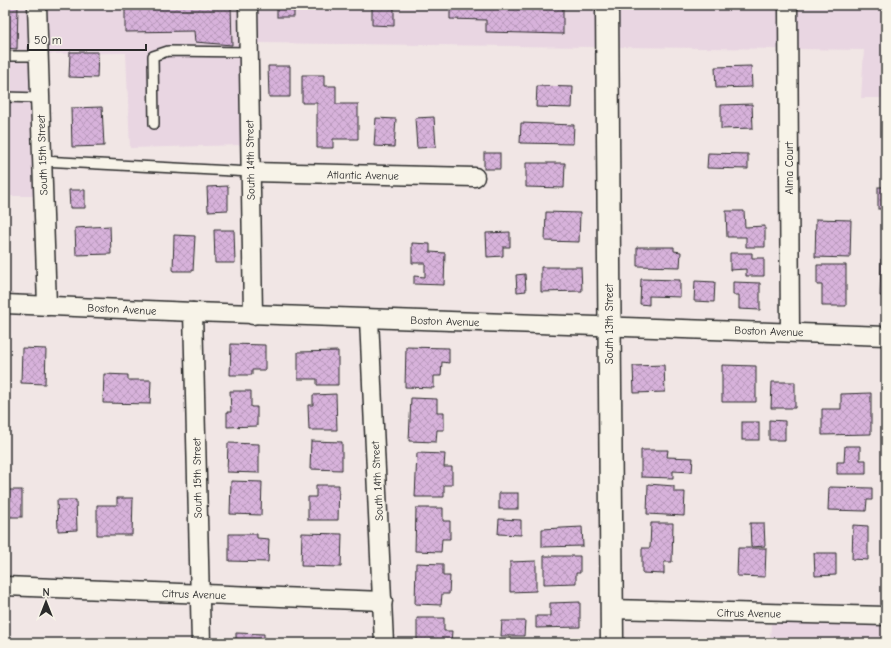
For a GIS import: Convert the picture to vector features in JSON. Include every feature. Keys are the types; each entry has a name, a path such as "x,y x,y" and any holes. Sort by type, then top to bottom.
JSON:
{"street":[{"name":"South 15th Street","path":"37,5 47,306"},
{"name":"South 14th Street","path":"248,5 253,314"},
{"name":"South 13th Street","path":"607,5 612,643"},
{"name":"Alma Court","path":"788,5 790,332"},
{"name":"Atlantic Avenue","path":"250,172 475,177"},
{"name":"Boston Avenue","path":"5,304 369,319 886,336"},
{"name":"South 15th Street","path":"193,312 200,643"},
{"name":"South 14th Street","path":"369,319 384,643"},
{"name":"Citrus Avenue","path":"5,586 199,595 383,601"},
{"name":"Citrus Avenue","path":"611,609 886,616"}],"lane":[{"path":"154,124 153,56 168,51 248,52"},
{"path":"5,56 38,56"},
{"path":"5,97 40,98"},
{"path":"42,161 250,172"}],"shaded area":[{"path":"5,5 29,5 35,196 5,196"},
{"path":"45,5 239,5 242,145 130,148 126,53 47,54"},
{"path":"256,5 599,5 599,47 256,43"},
{"path":"615,5 780,5 780,49 616,47"},
{"path":"796,5 886,5 886,98 861,98 864,50 796,49"},
{"path":"771,622 886,625 886,643 770,643"}],"building":[{"path":"5,5 18,5 17,49 5,48"},
{"path":"125,5 231,5 232,45 195,42 194,31 125,32"},
{"path":"277,5 294,5 294,17 277,17"},
{"path":"372,5 394,5 394,26 372,25"},
{"path":"450,5 563,5 563,34 486,32 486,20 450,19"},
{"path":"70,52 98,52 97,78 69,77"},
{"path":"268,66 290,66 290,97 269,97"},
{"path":"751,66 752,87 716,88 715,67"},
{"path":"302,75 324,75 324,86 336,86 336,104 358,104 358,139 333,139 333,148 317,148 317,103 302,103"},
{"path":"537,86 573,87 572,108 536,107"},
{"path":"752,104 753,128 721,129 721,105"},
{"path":"102,107 104,146 72,147 71,108"},
{"path":"434,117 436,147 417,148 415,118"},
{"path":"376,118 396,119 394,147 374,146"},
{"path":"521,123 574,125 573,144 520,143"},
{"path":"484,153 500,153 500,169 484,169"},
{"path":"708,153 748,154 748,169 707,168"},
{"path":"526,163 565,163 564,188 526,187"},
{"path":"228,186 228,210 208,211 207,187"},
{"path":"878,187 886,187 886,209 878,209"},
{"path":"69,190 85,190 85,208 70,208"},
{"path":"726,211 744,211 745,227 765,226 765,247 746,247 746,237 727,237"},
{"path":"546,212 580,213 579,242 545,241"},
{"path":"816,219 851,220 850,258 815,257"},
{"path":"110,226 111,254 76,255 75,228"},
{"path":"214,230 234,230 235,263 215,263"},
{"path":"510,232 510,247 503,247 503,256 487,257 486,233"},
{"path":"174,235 195,236 193,271 173,271"},
{"path":"412,243 430,244 430,252 445,253 444,285 414,284 414,276 425,277 425,263 412,263"},
{"path":"637,247 674,247 674,251 681,252 680,267 637,266"},
{"path":"730,253 752,253 752,258 764,258 764,276 746,276 746,269 730,270"},
{"path":"881,259 886,260 886,296 880,296"},
{"path":"817,265 846,265 846,306 822,306 822,285 817,285"},
{"path":"541,267 581,267 582,291 541,292"},
{"path":"525,274 526,291 517,292 516,275"},
{"path":"641,279 680,280 680,297 649,296 649,305 640,304"},
{"path":"695,281 715,282 714,302 694,301"},
{"path":"733,282 760,283 760,310 739,309 739,295 733,295"},
{"path":"231,344 265,345 265,370 252,370 252,375 230,375"},
{"path":"406,347 449,348 449,363 442,362 441,376 434,376 434,388 405,387"},
{"path":"22,348 46,349 45,384 21,383"},
{"path":"338,351 338,385 317,385 317,379 298,379 298,352"},
{"path":"664,365 665,392 634,393 633,366"},
{"path":"722,365 756,366 756,402 722,402"},
{"path":"104,374 128,375 128,380 151,380 150,404 103,403"},
{"path":"772,382 795,382 795,408 771,408"},
{"path":"230,391 251,391 251,407 257,407 257,426 227,427 227,412 231,412"},
{"path":"871,393 871,434 822,435 822,409 841,409 841,394"},
{"path":"336,394 337,430 309,430 308,405 313,405 313,395"},
{"path":"411,398 437,399 437,412 444,412 444,430 437,430 436,442 409,441"},
{"path":"769,420 785,421 785,440 769,440"},
{"path":"742,422 759,422 759,440 742,440"},
{"path":"311,441 342,442 342,470 310,469"},
{"path":"228,443 259,444 259,473 227,472"},
{"path":"845,446 860,446 860,460 866,460 866,474 837,474 837,462 844,462"},
{"path":"641,450 668,450 667,457 693,458 692,472 673,471 673,478 641,477"},
{"path":"417,453 445,454 444,467 452,467 452,485 444,485 444,497 415,497"},
{"path":"231,481 262,482 261,515 230,514"},
{"path":"648,484 674,486 674,492 685,492 684,516 647,514"},
{"path":"316,485 339,485 338,520 308,520 308,497 316,497"},
{"path":"829,487 872,488 872,500 867,500 866,511 828,510"},
{"path":"5,490 22,490 22,517 5,517"},
{"path":"499,493 518,493 518,509 499,509"},
{"path":"117,498 133,498 132,535 97,535 97,505 117,505"},
{"path":"57,500 76,500 77,530 58,531"},
{"path":"416,508 443,508 443,521 450,521 450,539 442,539 441,552 415,551"},
{"path":"499,519 521,520 521,535 498,534"},
{"path":"651,523 673,523 672,562 664,562 664,574 642,573 642,548 650,548"},
{"path":"750,523 764,523 765,546 751,547"},
{"path":"853,525 868,526 868,560 852,559"},
{"path":"582,527 583,546 542,547 542,529"},
{"path":"302,533 342,534 341,567 301,566"},
{"path":"229,534 257,534 257,538 269,539 268,562 229,561"},
{"path":"738,548 766,548 765,577 737,576"},
{"path":"814,553 836,553 836,575 815,576"},
{"path":"544,556 580,556 580,573 576,573 576,583 544,584"},
{"path":"536,561 536,591 510,592 510,562"},
{"path":"416,563 443,564 443,576 450,576 449,594 442,594 441,605 415,604"},
{"path":"580,602 580,627 536,628 536,616 550,616 550,603"},
{"path":"417,618 444,618 444,631 452,631 451,643 417,643"},
{"path":"502,621 525,621 524,636 501,636"},
{"path":"236,633 264,634 264,643 236,643"},
{"path":"311,641 342,641 342,643 311,643"}]}
